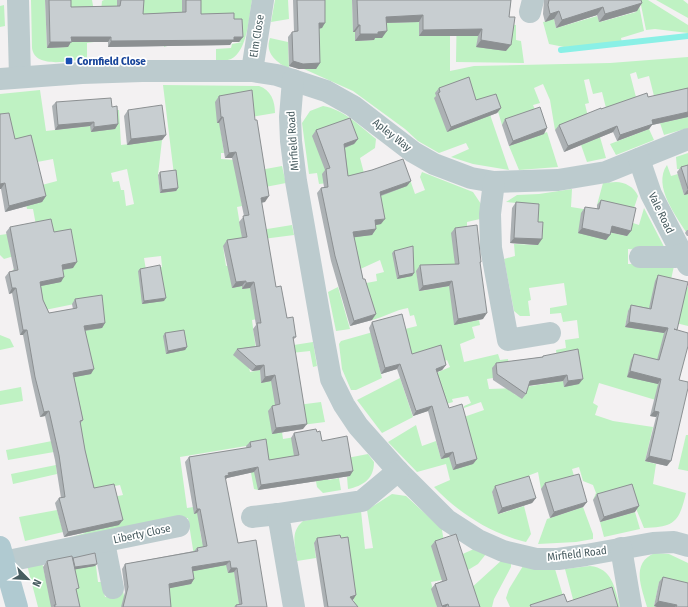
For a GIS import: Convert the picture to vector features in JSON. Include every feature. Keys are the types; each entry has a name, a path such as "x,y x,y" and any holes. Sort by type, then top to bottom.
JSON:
{"main road":[{"path":"2,554 17,607"}],"street":[{"path":"18,0 10,78 88,72 252,71 276,75 293,80"},
{"name":"Elm Close","path":"252,71 263,0"},
{"name":"Apley Way","path":"293,80 326,91 353,106 413,152 434,164 463,175 494,182 527,182 565,179 606,172 688,139"},
{"name":"Mirfield Road","path":"293,80 290,117 292,147 332,379 344,405 358,426 398,472 457,527 478,540 503,551 536,559 558,559 586,556 653,543 688,543"},
{"name":"Vale Road","path":"639,159 651,194 685,260"},
{"path":"494,182 490,214 491,248 508,340 550,333"},
{"path":"640,257 676,257 685,260"},
{"path":"252,517 362,501 398,472"},
{"path":"278,514 294,607"},
{"name":"Liberty Close","path":"2,554 104,542 179,526"},
{"name":"Liberty Close","path":"104,542 113,588"},
{"path":"621,548 631,607"}],"green space":[{"path":"31,0 45,0 47,48 68,47 67,0 92,0 94,11 94,42 87,43 87,59 55,62 40,59 35,55 32,48"},
{"path":"252,0 247,32 241,49 237,55 231,59 216,60 216,49 231,48 232,44 242,42 239,42 239,24 167,18 167,46 164,47 164,19 101,11 102,1"},
{"path":"275,0 288,0 289,19 271,22"},
{"path":"321,0 352,0 353,32 355,32 356,41 374,40 382,21 388,23 415,22 414,3 450,36 450,71 474,66 610,63 688,57 688,92 655,100 649,76 638,79 636,72 630,74 637,101 609,120 602,92 593,94 589,79 584,80 589,103 585,104 588,117 555,130 550,100 543,84 534,88 540,103 533,105 536,112 502,125 494,98 485,100 509,170 473,164 451,157 469,149 466,143 439,153 418,141 405,129 353,91 304,69"},
{"path":"457,0 480,24 477,47 510,24 516,25 516,40 521,41 524,63 456,62"},
{"path":"640,0 648,0 688,25 688,33 655,29 646,30"},
{"path":"656,0 683,0 688,4 688,18"},
{"path":"4,5 5,26 0,27 0,6"},
{"path":"639,5 644,31 621,38 622,43 564,47 549,44 543,22 554,19 556,28 597,16 600,22 636,12"},
{"path":"270,38 288,42 289,69 277,61 270,53"},
{"path":"163,85 259,86 267,90 272,96 275,113 227,121 220,126 224,153 221,153 221,159 234,160 242,206 237,207 243,243 223,246 226,266 235,265 232,288 242,286 242,289 250,288 276,316 252,320 256,350 249,367 250,372 260,370 261,383 294,375 275,408 279,433 282,432 283,439 301,436 321,445 328,480 339,478 341,490 323,493 317,487 313,464 258,490 254,489 246,446 180,457 187,508 226,502 200,531 202,542 208,541 234,572 241,607 38,607 27,565 42,562 50,599 68,557 95,558 98,582 102,582 105,597 121,595 121,580 124,596 191,584 187,564 195,562 188,518 73,541 72,537 85,533 82,515 113,497 123,495 120,485 65,496 73,393 74,315 89,301 40,311 15,275 13,269 43,263 33,209 27,209 26,203 42,185 57,181 53,159 11,167 0,119 0,94 40,90 46,131 90,126 113,110 119,110 121,145 162,140 158,175 160,193 176,191","holes":["127,169 134,204 126,206 124,190 121,190 119,181 113,182 111,173","161,256 162,267 157,268 148,282 144,258"]},
{"path":"323,106 338,111 351,119 376,139 375,148 360,158 365,177 405,165 415,194 425,190 420,177 422,172 473,192 481,204 480,219 467,222 467,231 455,270 416,271 420,291 455,285 461,323 479,320 480,325 472,327 475,338 460,344 464,362 498,354 500,360 508,359 509,366 493,378 487,379 489,389 513,388 514,394 518,396 525,387 563,381 574,385 557,358 556,350 566,348 565,340 579,338 577,320 563,322 561,313 550,314 550,308 567,305 564,283 529,288 531,300 528,301 530,316 520,316 514,311 504,259 515,256 514,244 538,245 517,203 506,202 517,195 539,194 572,189 571,207 596,211 608,232 627,236 630,222 639,225 644,208 674,266 670,284 647,316 628,311 625,327 664,333 663,383 659,401 599,383 593,403 598,406 595,415 613,421 653,427 645,461 656,464 653,484 686,493 681,511 674,521 663,526 644,528 628,489 593,500 596,493 593,485 583,481 579,467 572,469 577,486 541,489 538,472 530,475 525,481 492,492 499,514 524,506 531,534 526,542 522,541 497,532 474,520 453,505 434,487 450,480 446,464 417,472 388,442 416,425 422,446 436,441 441,459 461,418 484,410 481,402 464,408 464,406 471,403 468,396 452,399 453,402 443,405 436,373 450,367 447,360 433,366 403,367 401,330 417,326 414,315 410,316 408,308 372,320 361,284 377,281 376,274 384,272 380,260 356,271 346,181 319,184 317,173 309,174 302,123 310,111","holes":["628,249 641,250 640,264 628,264"]},
{"path":"688,117 688,128 664,135 660,123"},
{"path":"649,129 654,140 616,155 610,144"},
{"path":"547,132 558,167 519,170 509,146"},
{"path":"600,137 606,158 587,162 581,145"},
{"path":"688,153 688,169 677,169 676,157"},
{"path":"667,165 671,176 678,174 684,195 688,194 688,235 664,192 662,182 663,173"},
{"path":"282,166 286,183 255,189 260,170"},
{"path":"616,182 629,186 638,196 632,214 597,205 603,183"},
{"path":"292,225 294,235 263,239 261,230"},
{"path":"7,234 14,256 4,259 0,255 0,235"},
{"path":"338,287 350,329 336,331 328,292"},
{"path":"688,287 688,326 676,323 685,288"},
{"path":"373,332 372,338 382,378 356,390 351,390 342,369 339,344 341,341"},
{"path":"0,335 10,339 14,347 0,350"},
{"path":"313,342 317,366 313,367 310,351 282,354 281,347"},
{"path":"400,378 413,417 382,433 357,400"},
{"path":"21,387 23,401 0,405 0,391"},
{"path":"321,402 325,422 302,425 290,406"},
{"path":"686,435 688,435 688,471 678,469"},
{"path":"52,441 54,452 8,460 6,450"},
{"path":"368,454 374,462 370,477 363,484 348,489 347,477 350,476 347,458"},
{"path":"56,465 57,474 13,484 11,474"},
{"path":"392,494 406,496 443,530 444,542 442,580 431,582 437,607 352,607 355,606 350,580 314,543 316,558 297,561 294,539 296,530 303,521 361,511 365,549 373,548 367,510"},
{"path":"583,507 593,534 593,539 576,542 538,544 547,519"},
{"path":"57,510 63,532 25,541 19,517"},
{"path":"635,512 640,529 604,537 600,522"},
{"path":"474,549 486,554 478,564 463,573 458,556"},
{"path":"655,553 669,554 688,563 688,589 659,582 654,606 657,607 647,607 641,584 640,569 642,563 647,557"},
{"path":"503,559 511,563 511,567 494,599 492,607 474,607 469,590"},
{"path":"523,566 555,569 564,599 537,607 510,607 506,598 509,589"},
{"path":"590,566 603,571 608,575 614,586 620,607 574,603 565,569"}],"building":[{"path":"49,0 71,0 71,7 120,6 121,0 144,0 143,14 186,12 186,0 201,0 201,14 234,13 234,19 242,19 243,37 234,37 234,40 111,41 111,37 71,37 72,42 50,42"},
{"path":"297,0 325,0 325,23 319,23 320,63 303,64 293,61 292,32 298,31"},
{"path":"357,0 511,0 509,17 515,17 511,45 481,40 482,29 423,30 423,15 386,17 387,31 378,32 378,34 360,34 360,25 358,25"},
{"path":"549,0 641,0 642,3 605,14 603,7 562,20 559,11 550,14 548,5"},
{"path":"469,77 476,100 496,94 501,108 451,127 438,93 440,92 439,88"},
{"path":"688,88 688,112 652,120 653,124 620,135 617,126 568,146 559,125 601,108 647,93 648,97"},
{"path":"252,90 255,120 257,120 269,196 261,198 276,287 281,286 287,318 293,317 296,337 293,337 307,424 276,428 272,406 280,404 275,375 265,377 264,365 256,366 237,349 260,346 257,323 261,323 254,282 236,282 227,240 247,237 243,216 249,215 236,152 229,153 223,117 221,117 219,96"},
{"path":"111,98 112,107 117,106 118,124 94,127 94,122 58,125 56,102"},
{"path":"162,105 166,135 131,139 128,110"},
{"path":"540,107 547,128 513,141 505,119"},
{"path":"9,113 15,139 31,135 46,196 9,206 5,183 0,184 0,114"},
{"path":"350,118 358,139 344,144 348,176 372,170 403,159 411,181 380,192 385,219 375,220 376,229 353,232 363,279 365,279 376,314 354,321 335,256 321,188 328,187 326,169 330,168 316,130"},
{"path":"688,165 688,189 681,167"},
{"path":"176,170 178,188 162,190 160,172"},
{"path":"601,200 636,208 631,231 612,226 610,235 582,228 585,207 599,209"},
{"path":"516,202 539,204 538,222 543,222 542,239 514,238"},
{"path":"51,219 54,232 71,229 77,262 62,265 64,277 40,282 43,300 49,313 77,308 75,299 102,295 105,323 84,326 94,369 73,373 83,420 80,421 85,450 94,488 114,484 123,520 68,532 59,498 65,497 59,455 49,411 44,412 35,377 27,330 23,330 16,288 12,288 9,272 18,270 10,227"},
{"path":"477,225 487,313 458,319 452,281 423,286 420,265 459,264 455,228"},
{"path":"413,246 414,273 399,276 394,251"},
{"path":"160,265 166,298 144,301 140,269"},
{"path":"658,275 688,282 677,330 688,333 688,346 679,380 688,382 688,388 671,461 649,456 659,412 654,411 661,379 630,371 634,354 659,360 668,328 629,322 631,305 651,309"},
{"path":"402,314 412,354 441,345 446,365 436,369 449,408 462,404 477,459 456,465 453,452 445,454 432,406 416,411 400,364 385,368 372,322"},
{"path":"184,330 187,347 168,351 165,333"},
{"path":"578,349 583,379 568,381 567,375 530,381 526,394 497,374 496,363 543,357"},
{"path":"316,429 317,432 320,431 322,441 347,436 353,471 261,485 258,467 228,473 229,475 225,476 238,543 256,540 267,607 236,607 236,605 242,604 237,568 231,568 230,561 192,567 194,579 169,584 171,607 123,607 128,587 125,564 198,551 197,548 207,546 200,509 197,509 189,457 251,447 250,442 266,439 269,460 299,455 294,433"},
{"path":"579,474 587,502 554,512 545,483"},
{"path":"529,476 536,498 502,508 495,486"},
{"path":"632,484 639,506 604,517 597,494"},
{"path":"456,534 480,607 449,607 448,604 442,606 435,584 447,580 435,541"},
{"path":"340,535 341,538 348,537 356,595 350,597 358,607 328,607 317,538"},
{"path":"95,553 97,564 75,567 73,558"},
{"path":"72,556 79,588 76,589 80,607 55,607 54,605 56,605 47,561"},
{"path":"663,577 688,583 688,607 676,607 677,605 658,601"},
{"path":"612,587 618,607 531,607 530,605 564,594 567,602"}],"waterway":[{"path":"561,50 688,36"}],"place":[{"name":"Cornfield Close","path":"69,61"}]}
